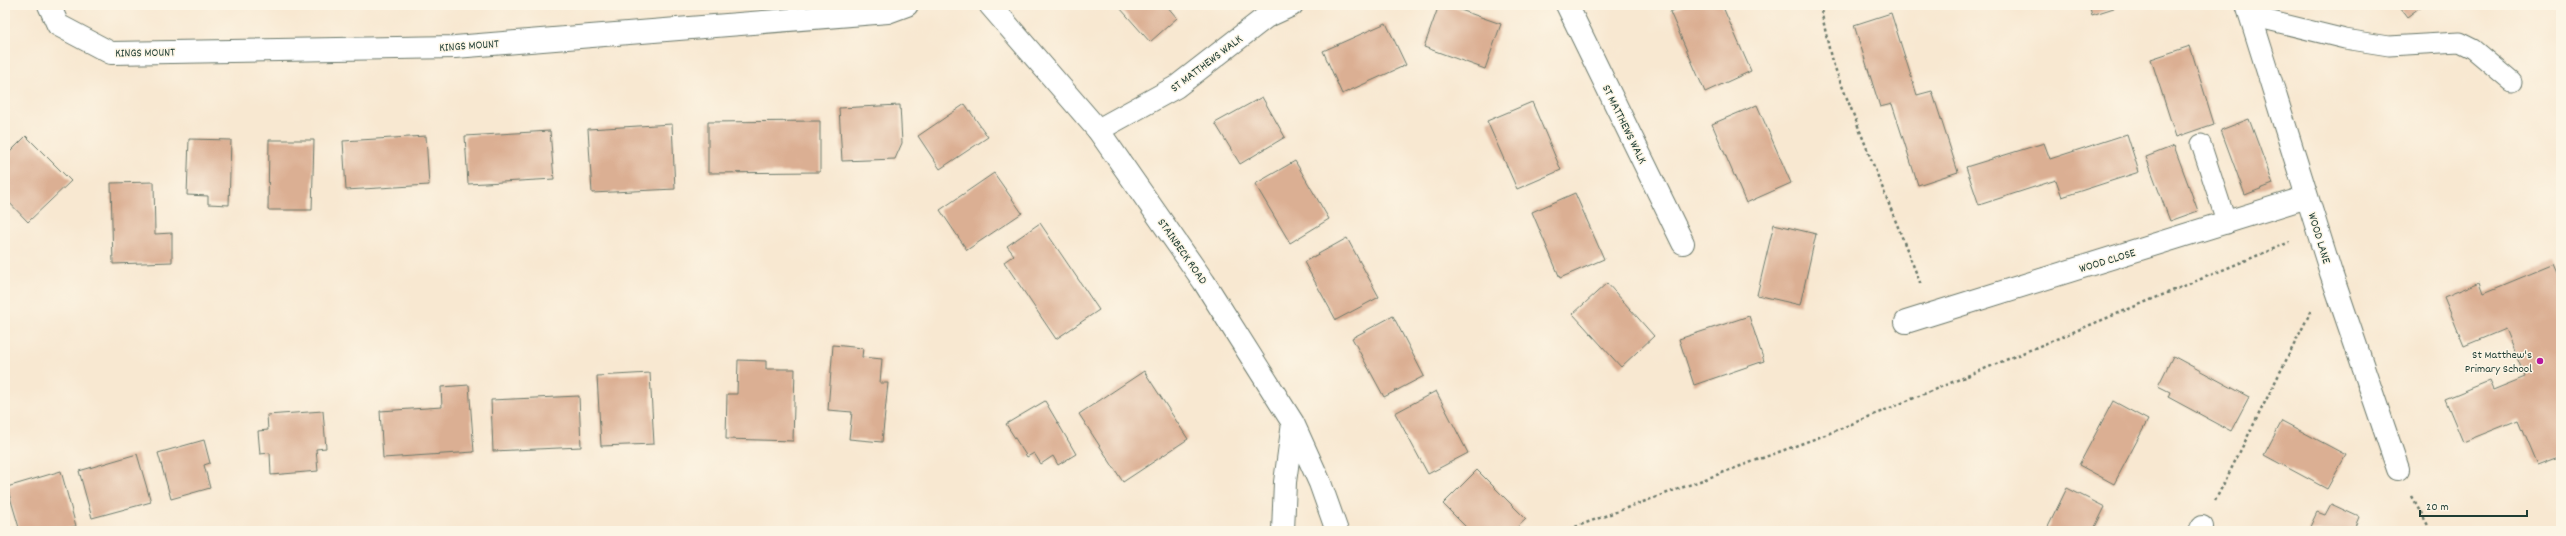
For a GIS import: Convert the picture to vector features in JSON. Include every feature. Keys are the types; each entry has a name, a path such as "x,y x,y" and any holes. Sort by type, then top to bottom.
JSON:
{"street":[{"name":"KINGS MOUNT","path":"49,5 58,25 111,53 455,47 888,12 907,5"},
{"name":"STAINBECK ROAD","path":"990,5 1098,130 1204,282 1293,423 1320,483 1337,531"},
{"name":"ST MATTHEWS WALK","path":"1098,130 1176,88 1266,17 1292,5"},
{"name":"ST MATTHEWS WALK","path":"1567,5 1683,243"},
{"name":"WOOD LANE","path":"2249,11 2331,272 2398,469"},
{"name":"WOOD CLOSE","path":"1906,322 2227,224 2308,197"},
{"path":"1283,531 1285,482 1293,423"}],"lane":[{"path":"2249,11 2345,39 2389,46 2459,42 2479,54 2512,82"},
{"path":"2200,144 2227,224"}],"path":[{"path":"1820,5 1831,58 1932,314"},
{"path":"1564,531 1824,435 2318,231"},
{"path":"2201,529 2331,272"},
{"path":"2398,469 2430,531"}],"building":[{"path":"1123,5 1166,5 1177,18 1150,42 1120,8"},
{"path":"1439,5 1446,5 1501,24 1485,69 1424,47"},
{"path":"1685,5 1722,5 1751,71 1705,92 1670,12"},
{"path":"2089,5 2123,5 2092,15"},
{"path":"2398,5 2423,5 2407,17"},
{"path":"1891,13 1917,95 1932,91 1958,172 1918,185 1892,104 1880,107 1854,25"},
{"path":"1386,23 1406,65 1342,94 1323,51"},
{"path":"2190,46 2214,124 2176,137 2151,59"},
{"path":"1262,97 1285,137 1240,164 1215,123"},
{"path":"1532,102 1561,170 1517,189 1487,121"},
{"path":"965,104 988,137 940,169 918,136"},
{"path":"900,105 902,143 895,159 842,161 839,108"},
{"path":"1757,105 1791,183 1746,203 1712,124"},
{"path":"2249,119 2273,184 2245,195 2221,130"},
{"path":"820,121 820,172 708,173 708,122"},
{"path":"672,124 675,189 592,193 588,129"},
{"path":"550,131 554,179 468,184 465,136"},
{"path":"2127,134 2139,172 2062,197 2056,180 1979,205 1966,167 2044,143 2050,159"},
{"path":"26,136 71,181 28,222 5,198 5,157"},
{"path":"426,136 429,185 346,190 343,141"},
{"path":"189,139 231,140 229,205 208,204 208,196 187,195"},
{"path":"269,140 314,140 312,210 268,210"},
{"path":"2174,146 2198,211 2170,221 2146,157"},
{"path":"1295,161 1329,219 1290,243 1255,184"},
{"path":"994,173 1022,213 967,250 940,210"},
{"path":"154,182 155,234 172,233 172,262 113,264 111,183"},
{"path":"1575,193 1604,259 1560,278 1532,212"},
{"path":"1040,223 1099,310 1056,339 1004,262 1014,255 1007,246"},
{"path":"1774,224 1816,234 1800,305 1757,295"},
{"path":"1347,238 1379,297 1336,320 1304,262"},
{"name":"St Matthew's Primary School","path":"2554,264 2561,280 2561,456 2537,465 2518,420 2463,442 2445,399 2489,381 2493,390 2525,377 2505,329 2464,346 2444,297 2480,282 2484,293"},
{"path":"1607,283 1654,336 1621,367 1573,314"},
{"path":"1393,316 1424,376 1384,397 1352,338"},
{"path":"1749,316 1764,361 1694,385 1679,339"},
{"path":"833,345 863,348 862,357 882,359 880,383 888,383 882,442 849,439 852,412 828,410"},
{"path":"2173,356 2249,397 2231,431 2168,397 2170,392 2158,386"},
{"path":"738,360 766,361 766,369 795,369 793,441 726,439 727,394 737,394"},
{"path":"1144,371 1188,439 1123,482 1079,414"},
{"path":"650,373 654,444 601,446 597,376"},
{"path":"469,385 474,452 383,458 380,411 442,407 441,387"},
{"path":"1436,391 1468,453 1428,474 1395,413"},
{"path":"579,396 581,447 493,451 491,400"},
{"path":"1045,401 1076,454 1058,465 1053,456 1041,464 1034,453 1027,457 1006,424"},
{"path":"2113,401 2148,420 2114,484 2079,465"},
{"path":"323,411 326,448 316,449 318,471 271,475 270,453 260,454 258,431 268,430 267,415"},
{"path":"2282,421 2346,455 2327,489 2264,455"},
{"path":"204,440 210,463 204,465 210,488 171,499 158,453"},
{"path":"137,454 151,502 92,518 79,471"},
{"path":"1477,470 1526,519 1513,531 1470,531 1443,504"},
{"path":"61,471 76,526 58,531 20,531 7,487"},
{"path":"2067,488 2105,507 2093,531 2046,531"},
{"path":"2331,504 2359,517 2353,531 2308,531 2317,512 2325,515"}],"place":[{"name":"St Matthew's Primary School","path":"2540,361"}]}
